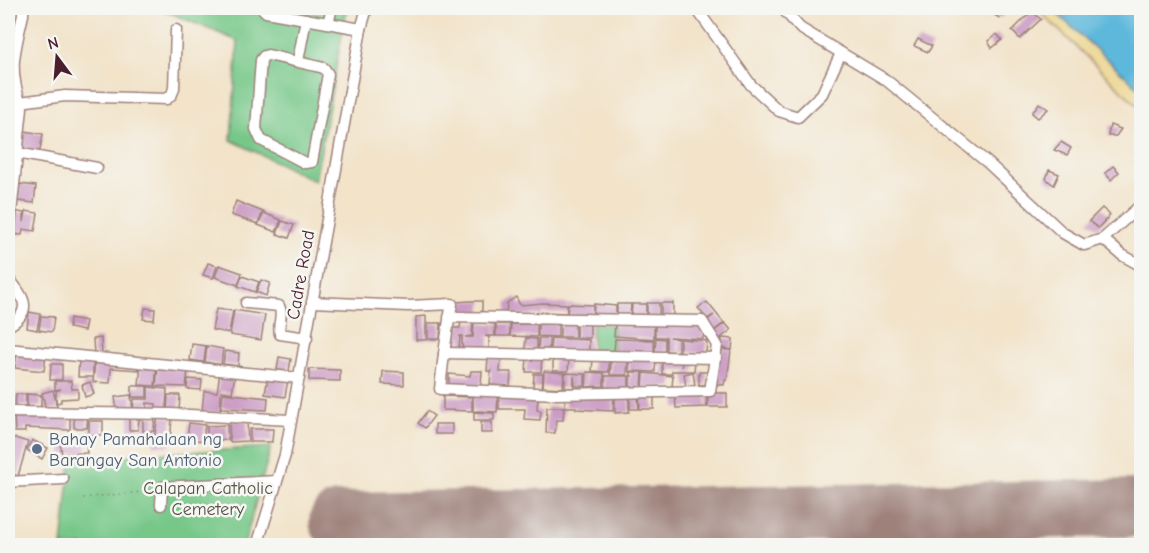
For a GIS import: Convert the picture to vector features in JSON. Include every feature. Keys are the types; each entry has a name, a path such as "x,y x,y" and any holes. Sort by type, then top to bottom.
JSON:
{"street":[{"path":"8,242 22,108 15,90 12,68 23,8"},
{"path":"262,8 266,12 361,30"},
{"path":"328,23 332,8"},
{"name":"Cadre Road","path":"257,546 285,455 361,30 367,8"},
{"path":"696,8 751,85 779,111 798,117 822,94 841,53"},
{"path":"782,8 800,28 886,80 988,163 1063,233 1084,246 1103,239 1142,204"},
{"path":"298,61 306,19"},
{"path":"20,102 65,96 167,99 174,88 176,30"},
{"path":"268,55 298,61 324,68 328,74 312,162 309,164 261,140 256,129 261,60 268,55"},
{"path":"17,153 98,168"},
{"path":"1103,239 1122,255 1142,266"},
{"path":"8,278 18,288 24,303 24,310 20,317 8,326"},
{"path":"312,302 408,306 452,304 449,317 440,389 557,394 710,391 717,345 702,321 449,317"},
{"path":"246,303 279,306 281,312 278,329 280,334 307,338"},
{"path":"8,349 299,378"},
{"path":"444,353 716,358"},
{"path":"8,412 171,414 290,420"},
{"path":"8,482 63,479"},
{"path":"162,505 162,487 277,481"}],"path":[{"path":"83,498 162,490"}],"green space":[{"path":"158,8 347,8 315,181 231,140 238,41"},
{"path":"592,324 613,325 613,354 592,354"},
{"name":"Calapan Catholic Cemetery","path":"271,447 244,545 62,546 71,459"}],"sand":[{"path":"1036,8 1051,8 1141,90 1141,109"}],"water":[{"path":"1051,8 1141,8 1141,90"}],"building":[{"path":"999,8 1012,8 1000,18 994,15"},
{"path":"1031,12 1041,19 1020,39 1012,31"},
{"path":"997,34 1002,40 992,48 988,41"},
{"path":"918,39 932,46 928,52 914,46"},
{"path":"1039,103 1048,109 1038,118 1032,113"},
{"path":"1110,125 1121,129 1116,136 1108,136"},
{"path":"24,131 43,134 39,155 21,153"},
{"path":"1061,142 1071,148 1067,155 1054,150"},
{"path":"1113,166 1119,172 1111,180 1105,173"},
{"path":"1049,170 1059,174 1054,185 1046,179"},
{"path":"20,184 36,186 34,203 18,201"},
{"path":"236,201 263,212 258,224 231,215"},
{"path":"1102,208 1110,215 1098,228 1089,221"},
{"path":"14,211 24,213 24,222 26,211 38,213 35,231 23,229 22,235 11,234"},
{"path":"264,213 281,220 276,232 258,225"},
{"path":"282,221 294,225 289,238 277,234"},
{"path":"208,263 217,266 213,278 203,275"},
{"path":"219,265 242,273 238,285 215,277"},
{"path":"242,276 259,282 255,292 238,286"},
{"path":"261,280 270,283 266,296 256,292"},
{"path":"516,297 520,305 567,304 567,313 542,312 542,315 506,315 507,303"},
{"path":"482,301 482,314 456,312 456,302"},
{"path":"707,302 724,323 712,332 705,322 714,315 707,319 698,308"},
{"path":"647,303 659,303 659,318 647,318"},
{"path":"661,303 673,303 673,319 661,318"},
{"path":"568,304 593,305 593,317 567,315"},
{"path":"594,304 616,306 616,315 593,318"},
{"path":"617,304 631,304 630,318 617,318"},
{"path":"632,304 646,304 646,318 631,318"},
{"path":"145,308 155,309 154,320 143,319"},
{"path":"216,309 233,311 229,333 212,330"},
{"path":"234,310 265,315 261,340 230,335"},
{"path":"29,312 40,314 37,330 27,328"},
{"path":"41,316 54,317 52,332 39,330"},
{"path":"426,316 426,340 416,340 416,317"},
{"path":"70,318 86,321 84,331 69,328"},
{"path":"461,322 473,322 472,336 465,337 473,337 474,322 495,324 495,336 485,336 489,337 489,350 462,349 462,336 460,336 459,348 449,348 450,328 460,328"},
{"path":"560,322 575,323 575,337 560,337"},
{"path":"428,323 441,323 440,339 428,339"},
{"path":"538,323 558,324 558,337 538,336"},
{"path":"725,323 731,330 718,340 712,333"},
{"path":"496,324 510,324 510,336 496,336"},
{"path":"511,324 537,324 537,337 510,336"},
{"path":"576,324 590,324 590,338 576,338"},
{"path":"655,324 704,326 703,339 670,337 678,339 678,352 666,351 666,337 655,337"},
{"path":"615,325 654,325 654,339 614,336"},
{"path":"101,338 102,354 94,355 93,339"},
{"path":"526,338 537,339 537,350 525,349"},
{"path":"539,338 549,338 549,349 538,349"},
{"path":"551,338 589,340 589,353 550,350"},
{"path":"656,338 665,339 665,352 655,352"},
{"path":"722,338 733,339 732,350 721,348"},
{"path":"615,339 654,340 654,353 614,351"},
{"path":"680,339 707,341 706,353 680,352"},
{"path":"192,344 206,346 204,362 190,360"},
{"path":"207,346 223,349 221,365 205,362"},
{"path":"718,349 731,350 727,380 724,385 713,384"},
{"path":"17,351 46,355 44,371 15,368"},
{"path":"225,351 239,353 238,366 223,364"},
{"path":"527,356 542,356 541,372 526,372"},
{"path":"553,356 569,357 568,371 553,371"},
{"path":"279,357 291,359 289,371 277,370"},
{"path":"488,358 501,359 500,372 511,372 510,386 490,385 491,371 487,371"},
{"path":"593,358 609,359 609,372 592,371"},
{"path":"630,358 656,359 655,372 629,371"},
{"path":"79,360 93,360 93,377 78,377"},
{"path":"95,360 139,362 139,370 111,368 110,383 93,382"},
{"path":"682,360 695,361 694,371 672,371 672,374 662,374 662,361 681,361 682,367"},
{"path":"611,361 628,361 627,375 610,375"},
{"path":"141,363 157,364 155,386 139,385"},
{"path":"51,364 62,364 62,380 50,380"},
{"path":"158,366 188,370 186,387 156,386"},
{"path":"309,369 340,370 340,381 309,380"},
{"path":"383,371 404,372 404,385 382,384"},
{"path":"471,371 482,371 481,386 449,384 449,374 470,376"},
{"path":"544,371 564,373 563,388 543,387"},
{"path":"220,372 235,374 232,393 221,391 220,413 202,412 204,391 217,392"},
{"path":"587,372 604,373 604,386 586,387"},
{"path":"630,372 643,372 642,388 630,388 630,376 632,376"},
{"path":"693,372 695,386 686,387 684,374"},
{"path":"699,372 707,372 706,385 699,385"},
{"path":"565,373 585,374 585,386 575,386 574,376 574,388 565,388"},
{"path":"644,373 673,376 672,387 643,387"},
{"path":"534,374 543,374 542,388 533,388"},
{"path":"268,376 288,379 285,397 265,394"},
{"path":"605,376 629,376 629,390 605,390"},
{"path":"188,379 202,380 201,390 187,389"},
{"path":"55,381 71,381 72,389 78,389 78,398 61,399 61,402 56,403 56,391 61,389 55,390"},
{"path":"90,382 94,394 85,397 82,385"},
{"path":"132,386 147,386 147,397 132,397"},
{"path":"148,387 167,389 166,410 156,410 156,404 147,403 147,409 133,409 134,399 148,399"},
{"path":"53,390 58,409 46,410 42,393"},
{"path":"223,393 268,398 267,410 221,408"},
{"path":"708,393 727,393 727,407 708,407"},
{"path":"16,394 26,394 26,406 15,406"},
{"path":"27,394 41,395 41,407 27,407"},
{"path":"639,394 654,394 654,409 640,409"},
{"path":"131,395 133,409 117,411 115,397"},
{"path":"168,395 180,395 179,411 167,410"},
{"path":"499,395 538,396 537,410 541,411 540,420 524,419 525,409 499,409"},
{"path":"675,395 706,395 707,407 676,408"},
{"path":"443,396 472,397 472,411 443,410"},
{"path":"473,396 498,396 497,412 473,411"},
{"path":"565,396 614,397 613,411 565,407"},
{"path":"638,396 639,409 630,409 630,397"},
{"path":"615,397 629,397 629,412 615,413"},
{"path":"547,407 564,407 563,420 556,420 555,433 546,433"},
{"path":"427,411 434,416 425,428 418,423"},
{"path":"474,412 494,413 494,420 474,420"},
{"path":"14,413 70,414 70,430 25,428 25,432 15,432"},
{"path":"74,414 88,414 87,428 74,428"},
{"path":"129,415 139,416 138,430 129,430"},
{"path":"143,415 155,416 154,431 143,431"},
{"path":"158,416 172,417 170,446 153,445"},
{"path":"247,420 248,441 230,442 229,421"},
{"path":"89,421 103,421 103,435 89,435"},
{"path":"481,422 492,422 492,433 481,433"},
{"path":"189,423 205,425 203,441 187,439"},
{"path":"435,424 452,424 452,434 435,434"},
{"path":"227,425 228,440 207,441 207,426"},
{"path":"250,429 273,429 272,442 250,442"},
{"path":"85,435 87,453 62,454 59,437"},
{"path":"8,436 28,442 18,476 8,473"},
{"name":"Bahay Pamahalaan ng Barangay San Antonio","path":"32,440 48,448 42,459 27,450"}],"runway":[{"path":"338,521 1142,508"}],"place":[{"name":"Bahay Pamahalaan ng Barangay San Antonio","path":"37,449"}]}
